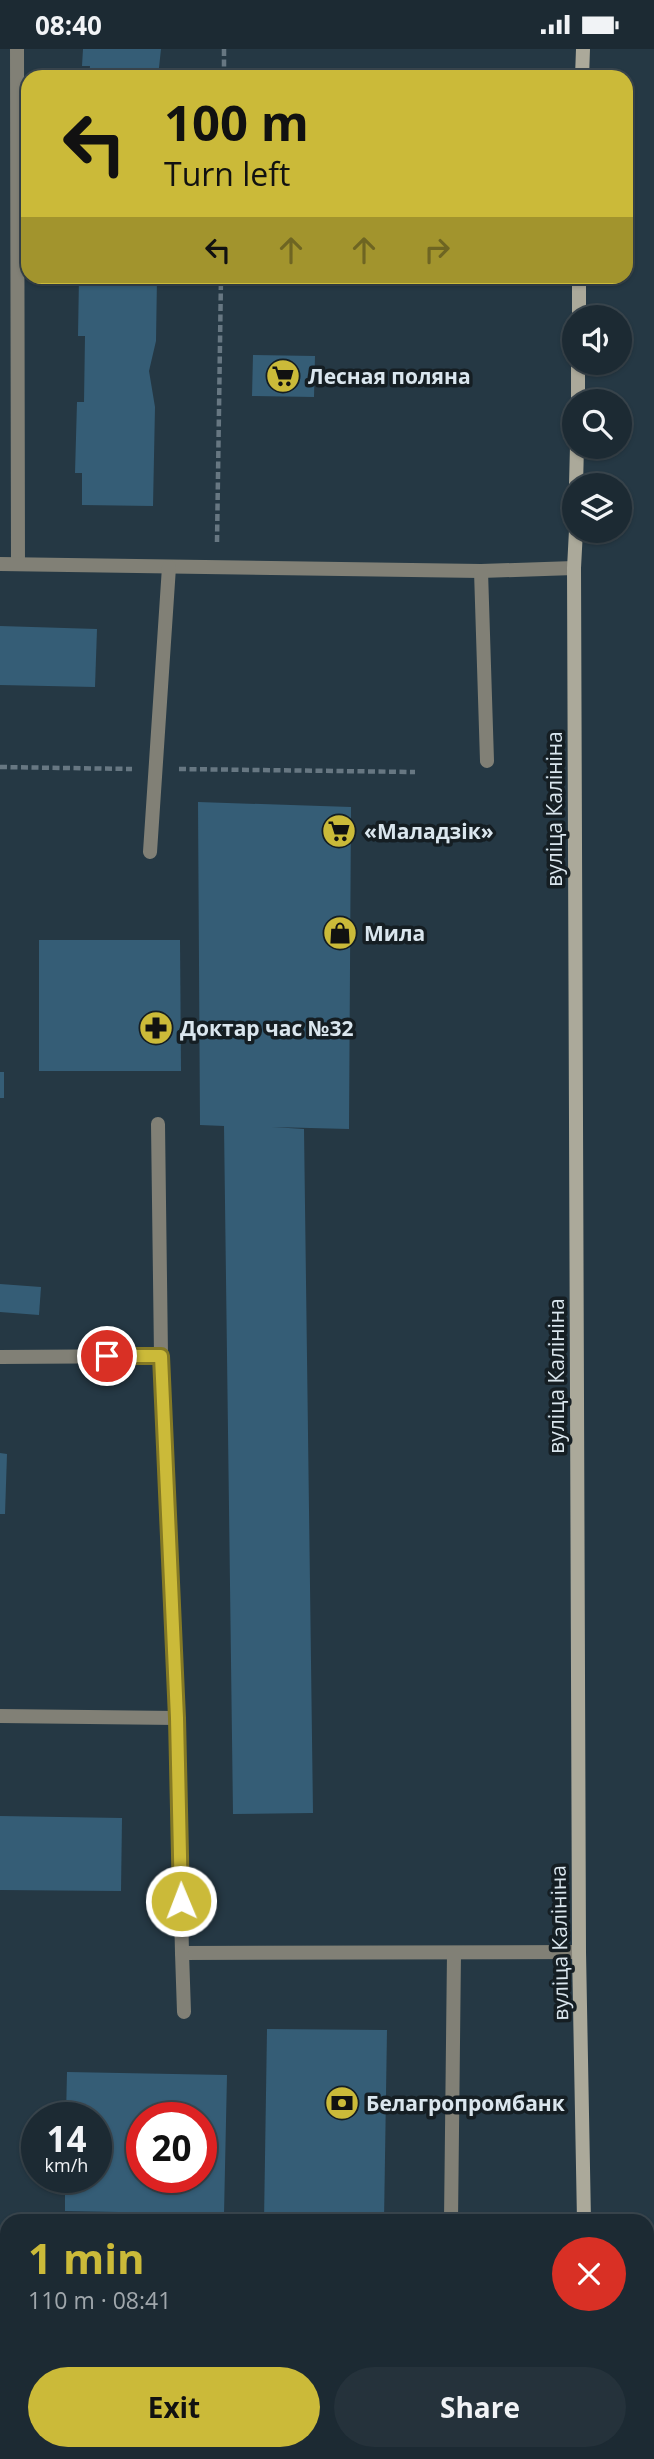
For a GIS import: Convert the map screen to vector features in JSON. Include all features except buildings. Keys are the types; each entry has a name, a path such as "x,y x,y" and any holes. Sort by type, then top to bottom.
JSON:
{"main road":[{"path":"582,70 583,49"},
{"path":"579,284 579,305"},
{"name":"вуліца Калініна","path":"575,543 579,1952 584,2214"}],"lane":[{"path":"17,49 18,564"},
{"path":"0,564 481,571 574,568"},
{"path":"150,852 169,566"},
{"path":"481,571 487,761"},
{"path":"158,1124 161,1356 177,1718 184,2012"},
{"path":"0,1357 161,1356"},
{"path":"0,1716 177,1718"},
{"path":"182,1953 579,1952"},
{"path":"451,2214 454,1953"}],"path":[{"path":"223,70 224,49"},
{"path":"217,567 221,284"},
{"path":"0,767 415,772"}],"place":[{"name":"Лесная поляна","path":"283,376"},
{"name":"«Маладзік»","path":"339,831"},
{"name":"Мила","path":"340,933"},
{"name":"Доктар час №32","path":"156,1028"},
{"name":"Белагропромбанк","path":"342,2103"}],"route":[{"path":"107,1356 161,1356 177,1718 181,1901"}]}
